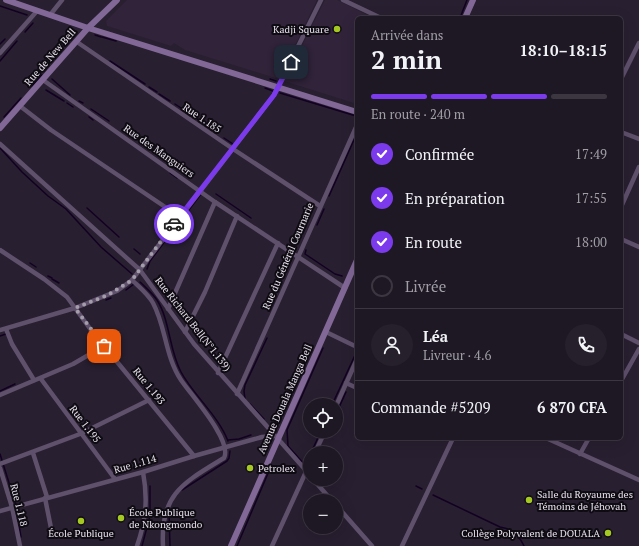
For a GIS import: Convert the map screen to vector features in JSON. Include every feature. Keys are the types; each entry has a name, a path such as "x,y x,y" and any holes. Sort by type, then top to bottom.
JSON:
{"street":[{"path":"6,0 88,28 355,111"},
{"path":"50,15 62,0"},
{"name":"Rue de New Bell","path":"0,128 88,28 117,0"},
{"path":"0,330 75,308 108,295 132,280 279,87 321,0"},
{"path":"343,0 377,16"},
{"path":"466,16 473,0"},
{"path":"0,53 38,11"},
{"name":"Rue 1.185","path":"77,42 232,149 320,206"},
{"path":"623,75 639,44"},
{"name":"Rue des Manguiers","path":"43,80 200,191 345,288"},
{"path":"20,106 51,130 180,217"},
{"name":"Rue du Général Cournarie","path":"237,394 355,129"},
{"path":"623,133 639,139"},
{"name":"Rue Richard Bell(N°1.139)","path":"0,144 140,270 185,332 218,373 303,468"},
{"path":"623,203 639,167"},
{"path":"168,309 216,202"},
{"path":"185,332 202,298 237,216"},
{"path":"623,240 639,247"},
{"path":"218,373 278,243"},
{"name":"Rue 1.193","path":"0,250 63,294 194,456"},
{"name":"Avenue Douala Manga Bell","path":"232,546 276,438 326,332 355,265"},
{"path":"132,280 152,301 158,313 173,367 217,430 225,447 224,458 189,481 171,498 167,505 164,520 163,546"},
{"path":"6,329 12,344 34,380"},
{"path":"326,332 355,346"},
{"path":"623,335 639,343"},
{"path":"0,395 34,380 40,379 104,346"},
{"path":"623,376 639,348"},
{"path":"339,398 355,363"},
{"name":"Rue 1.195","path":"40,379 115,479"},
{"path":"346,383 355,387"},
{"path":"0,464 33,453 80,434 149,400"},
{"name":"Rue 1.114","path":"0,511 46,497 143,472 262,437 276,438"},
{"path":"402,546 451,440"},
{"path":"550,440 639,480"},
{"path":"580,454 588,440"},
{"path":"33,453 46,497 52,533"},
{"name":"Rue 1.118","path":"0,468 12,507 20,546"},
{"path":"138,546 146,511 146,488 143,472"},
{"path":"272,546 303,478"},
{"path":"319,486 326,494"},
{"path":"343,513 372,546"}],"shaded area":[{"path":"127,0 317,0 279,79 185,50 174,43 171,46 107,26 106,21"},
{"path":"325,0 337,0 369,16 355,16 355,103 284,81"}],"waterway":[{"path":"461,16 467,0"},
{"path":"0,6 27,15"},
{"path":"25,32 33,23"},
{"path":"95,35 101,37"},
{"path":"102,37 116,41"},
{"path":"0,44 5,39"},
{"path":"0,61 17,41"},
{"path":"110,61 145,84"},
{"path":"32,86 42,75"},
{"path":"52,79 70,95"},
{"path":"270,79 276,81"},
{"path":"149,87 157,92"},
{"path":"265,88 273,91"},
{"path":"46,90 64,101"},
{"path":"280,93 355,116"},
{"path":"159,94 170,101"},
{"path":"4,117 21,98"},
{"path":"79,101 83,103"},
{"path":"67,103 73,107"},
{"path":"175,104 184,110"},
{"path":"91,109 109,121"},
{"path":"189,113 214,131"},
{"path":"89,117 93,120"},
{"path":"224,138 233,144"},
{"path":"329,196 355,138"},
{"path":"0,148 22,172 48,196 66,209 101,247 132,274"},
{"path":"170,173 177,178"},
{"path":"147,269 150,261 201,194"},
{"path":"216,194 251,218"},
{"path":"87,208 119,237"},
{"path":"317,225 324,209"},
{"path":"134,249 140,254"},
{"path":"306,250 305,254 335,274 342,276"},
{"path":"30,263 36,267"},
{"path":"48,276 52,278"},
{"path":"52,279 59,283"},
{"path":"140,282 155,297 161,308 165,317 174,354 181,372 186,381 212,414 228,441"},
{"path":"126,290 134,284"},
{"path":"106,300 111,298"},
{"path":"0,336 6,334"},
{"path":"245,399 245,385 267,338"},
{"path":"303,463 288,446 287,430 323,348"},
{"path":"335,398 355,355"},
{"path":"0,391 15,384"},
{"path":"343,399 346,392"},
{"path":"250,404 264,419"},
{"path":"228,440 239,439 251,435"},
{"path":"314,446 318,438"},
{"path":"182,490 227,461 230,451"},
{"path":"0,454 15,502"},
{"path":"237,546 269,471"},
{"path":"142,546 150,516 150,486"},
{"path":"416,486 422,489"},
{"path":"433,495 500,527 510,529 518,535 524,546"},
{"path":"169,511 170,546"},
{"path":"17,513 21,537"}],"way so far":[{"path":"104,346 75,308 124,287 132,280 174,224"}],"place":[{"name":"Kadji Square","path":"337,29"},
{"name":"Petrolex","path":"250,468"},
{"name":"Salle du Royaume des Témoins de Jéhovah","path":"529,500"},
{"name":"École Publique de Nkongmondo","path":"121,518"},
{"name":"École Publique","path":"81,521"},
{"name":"Collège Polyvalent de DOUALA","path":"608,533"}],"route":[{"path":"174,224 274,95 291,62"}]}
